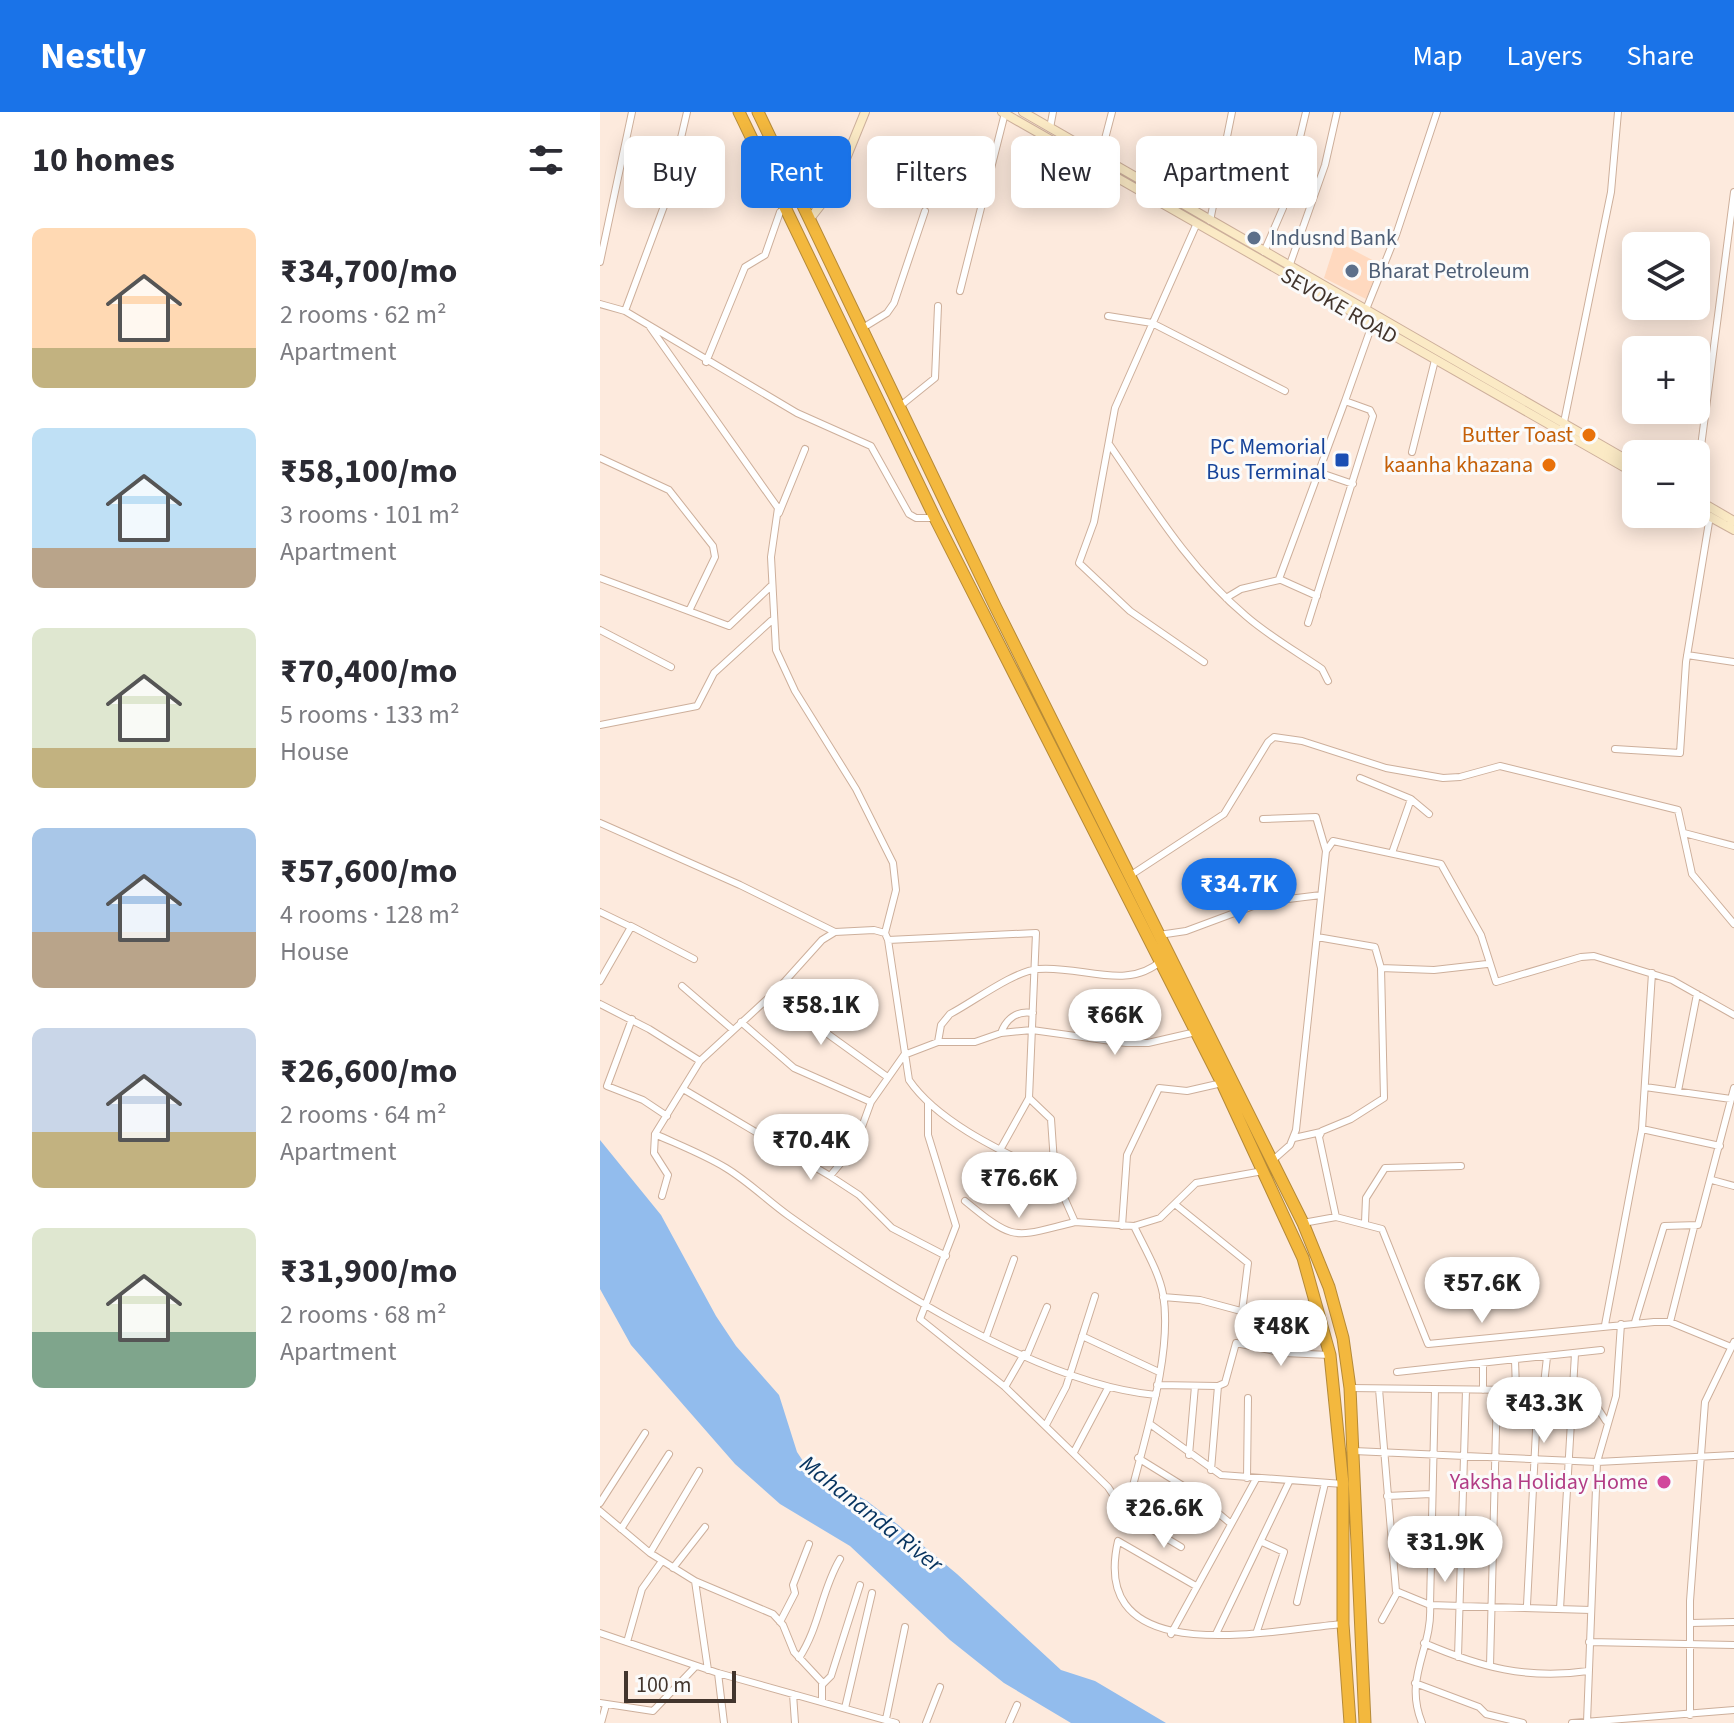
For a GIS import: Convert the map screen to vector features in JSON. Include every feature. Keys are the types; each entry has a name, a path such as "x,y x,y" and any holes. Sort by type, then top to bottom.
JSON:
{"highway":[{"path":"739,112 751,136"},
{"path":"758,112 899,407 1159,935 1164,960 1196,1032 1265,1170 1303,1258 1330,1355 1343,1484 1343,1624 1350,1723"},
{"path":"786,208 935,518 1164,960 1273,1160 1333,1298 1343,1338 1350,1388 1365,1723"}],"main road":[{"path":"809,220 834,188 865,112"},
{"name":"SEVOKE ROAD","path":"1023,112 1063,136"},
{"name":"SEVOKE ROAD","path":"1003,113 1136,185"},
{"name":"SEVOKE ROAD","path":"1175,208 1563,428 1622,465"},
{"name":"SEVOKE ROAD","path":"1182,208 1289,267 1364,315 1372,325 1622,458"},
{"path":"1710,507 1734,521"},
{"path":"1710,516 1734,530"}],"street":[{"path":"600,262 632,112"},
{"path":"625,311 667,198 687,112"},
{"path":"1050,128 1053,112"},
{"path":"1106,136 1112,112"},
{"path":"1210,221 1232,112"},
{"path":"1264,252 1283,208 1306,112"},
{"path":"1289,267 1325,165 1337,112"},
{"path":"1364,315 1437,112"},
{"path":"1563,428 1611,192 1618,112"},
{"path":"960,291 1003,113"},
{"path":"1702,440 1734,192"},
{"path":"706,362 745,267 765,255 780,212 785,208"},
{"path":"861,329 887,313 894,303 925,211"},
{"path":"1197,223 1115,408 1098,485 1094,522 1079,565 1130,611 1204,662"},
{"path":"600,304 625,311 706,362 797,413 871,446 909,514 916,518 935,518"},
{"path":"899,407 933,382 937,375 938,306"},
{"path":"1108,316 1152,323 1285,391"},
{"path":"1279,580 1372,325"},
{"path":"650,327 779,513"},
{"path":"1412,452 1435,360"},
{"path":"1308,623 1373,414 1345,401"},
{"path":"1109,444 1159,519 1226,598 1248,618 1322,669 1328,681"},
{"path":"805,449 779,513 771,557 771,621 776,650 784,670 856,789 893,863 896,890 886,937 909,1080 928,1103 1000,1150 1055,1177"},
{"path":"600,458 669,490 713,546 715,557 689,611"},
{"path":"1318,472 1353,484"},
{"path":"1615,749 1680,753 1687,655 1708,528"},
{"path":"600,578 730,626 772,585"},
{"path":"1226,598 1241,589 1279,580 1317,596"},
{"path":"600,725 697,706 714,673 771,621"},
{"path":"600,630 671,667"},
{"path":"1687,655 1734,662"},
{"path":"1129,876 1224,814 1274,737 1302,741 1386,768 1443,778 1460,777 1497,766 1678,810 1692,874 1734,924"},
{"path":"1360,778 1411,799 1429,814"},
{"path":"1392,853 1411,799"},
{"path":"1263,819 1316,817 1326,851 1294,1138"},
{"path":"600,823 740,885 835,932"},
{"path":"1684,833 1734,846"},
{"path":"1326,851 1333,841 1441,864 1481,935 1487,964 1498,983 1587,956 1652,973 1734,1015"},
{"path":"1159,935 1173,936 1264,902 1321,895"},
{"path":"600,912 694,959"},
{"path":"600,981 631,926"},
{"path":"662,1196 668,1175 654,1153 655,1134 700,1061 777,990 822,940 835,932 874,930 886,937 1034,932 1029,1098 1000,1150"},
{"path":"1273,1160 1294,1138 1321,1132 1384,1098 1381,968 1375,947 1317,937"},
{"path":"938,1042 941,1025 950,1014 1035,969 1131,977 1151,972 1164,960"},
{"path":"1381,968 1434,970 1487,964"},
{"path":"1605,1325 1642,1129 1652,973"},
{"path":"682,986 732,1029"},
{"path":"777,990 825,1032 886,1076"},
{"path":"1678,1091 1697,994"},
{"path":"600,1004 632,1019 700,1061"},
{"path":"1001,1033 1011,1018 1024,1012 1033,1013"},
{"path":"632,1019 607,1086 643,1100 667,1116"},
{"path":"741,1022 794,1068 871,1102"},
{"path":"830,1176 855,1146 871,1102 886,1076 904,1055 938,1042 975,1042 1001,1033 1032,1030 1126,1043 1148,1043 1196,1032"},
{"path":"1122,1226 1127,1155 1159,1088 1187,1091 1222,1083"},
{"path":"1645,1087 1731,1099"},
{"path":"1670,1322 1694,1227 1698,1225 1712,1180 1734,1088"},
{"path":"683,1089 830,1176 859,1195 892,1228 946,1256"},
{"path":"1029,1098 1051,1119 1055,1177 1075,1222"},
{"path":"928,1103 928,1135 956,1222 946,1256 920,1319 1005,1387 1046,1425 1108,1487 1126,1514 1181,1547"},
{"path":"794,1155 818,1124"},
{"path":"781,1147 798,1125"},
{"path":"1642,1129 1720,1146"},
{"path":"1321,1132 1322,1158 1336,1217"},
{"path":"655,1134 725,1167 788,1216 926,1306 986,1337 1071,1374 1108,1388 1156,1395"},
{"path":"1365,1222 1366,1198 1385,1168 1461,1166"},
{"path":"965,1201 1002,1231 1019,1236 1075,1222 1134,1226 1160,1218 1196,1183 1265,1170"},
{"path":"1712,1180 1734,1186"},
{"path":"1176,1205 1248,1263 1242,1312"},
{"path":"1303,1223 1336,1217 1365,1222 1386,1234 1428,1344 1551,1335 1635,1322 1670,1322 1733,1345 1707,1394 1698,1459 1690,1715"},
{"path":"1126,1514 1156,1395 1163,1297 1134,1226"},
{"path":"1635,1322 1664,1226 1694,1227"},
{"path":"986,1337 1014,1259"},
{"path":"1046,1425 1071,1374 1095,1296"},
{"path":"1163,1297 1200,1300 1296,1324 1322,1323"},
{"path":"1005,1387 1047,1307"},
{"path":"1587,1722 1597,1462 1606,1421 1616,1396 1621,1324"},
{"path":"1082,1336 1159,1372"},
{"path":"1211,1470 1218,1386 1230,1374 1236,1343 1284,1353 1330,1355"},
{"path":"1397,1372 1601,1350"},
{"path":"1560,1609 1566,1461 1575,1354"},
{"path":"1527,1605 1532,1460 1547,1357"},
{"path":"1515,1360 1516,1390"},
{"path":"1483,1363 1483,1390"},
{"path":"1157,1385 1218,1386"},
{"path":"1189,1455 1195,1386"},
{"path":"1074,1452 1108,1388"},
{"path":"1350,1388 1516,1390 1593,1397 1606,1421"},
{"path":"1379,1389 1397,1593 1382,1620"},
{"path":"1422,1723 1415,1683 1430,1605 1435,1390"},
{"path":"1458,1657 1466,1390"},
{"path":"1490,1666 1497,1390"},
{"path":"1247,1478 1248,1398"},
{"path":"1150,1424 1211,1470 1256,1479 1343,1484"},
{"path":"600,1503 645,1433"},
{"path":"1354,1451 1597,1462 1734,1455"},
{"path":"621,1529 669,1454"},
{"path":"1138,1458 1193,1492 1230,1523"},
{"path":"650,1553 699,1471"},
{"path":"1171,1634 1256,1479"},
{"path":"1216,1634 1289,1482"},
{"path":"1297,1602 1325,1483"},
{"path":"1387,1496 1431,1494"},
{"path":"600,1511 673,1568 695,1581 767,1610 780,1622 799,1658 823,1684"},
{"path":"673,1568 705,1527"},
{"path":"1196,1586 1118,1541 1114,1573 1117,1591 1130,1612 1171,1634 1216,1634 1343,1624"},
{"path":"1257,1631 1284,1552 1262,1542"},
{"path":"780,1622 795,1593 793,1585 809,1544"},
{"path":"799,1658 814,1634 829,1581 840,1559"},
{"path":"627,1642 642,1589 662,1561"},
{"path":"695,1581 708,1670"},
{"path":"822,1702 823,1684 831,1676 860,1585"},
{"path":"845,1708 872,1593"},
{"path":"1397,1593 1430,1605 1527,1605 1591,1610"},
{"path":"1691,1623 1734,1622"},
{"path":"883,1720 905,1627"},
{"path":"600,1633 708,1670 896,1723"},
{"path":"1589,1642 1734,1645"},
{"path":"1424,1643 1490,1666 1549,1677 1588,1671"},
{"path":"601,1723 603,1704 653,1711 696,1666"},
{"path":"718,1673 724,1723"},
{"path":"1415,1683 1480,1707 1486,1714 1523,1723"},
{"path":"926,1723 940,1687"},
{"path":"793,1694 795,1723"},
{"path":"1009,1723 1017,1705"},
{"path":"1572,1723 1734,1710"}],"shaded area":[{"name":"Bharat Petroleum","path":"1336,241 1380,264 1366,299 1324,278"}],"water":[{"name":"Mahananda River","path":"600,1140 661,1215 716,1316 736,1346 779,1395 797,1452 807,1467 867,1501 897,1524 957,1574 1061,1670 1095,1681 1166,1723 1071,1723 1004,1683 950,1640 850,1546 780,1504 735,1464 631,1345 600,1289"}],"place":[{"name":"Indusnd Bank","path":"1254,238"},
{"name":"Bharat Petroleum","path":"1352,271"},
{"name":"Butter Toast","path":"1589,435"},
{"name":"PC Memorial Bus Terminal","path":"1342,460"},
{"name":"kaanha khazana","path":"1549,465"},
{"name":"Yaksha Holiday Home","path":"1664,1482"}]}
